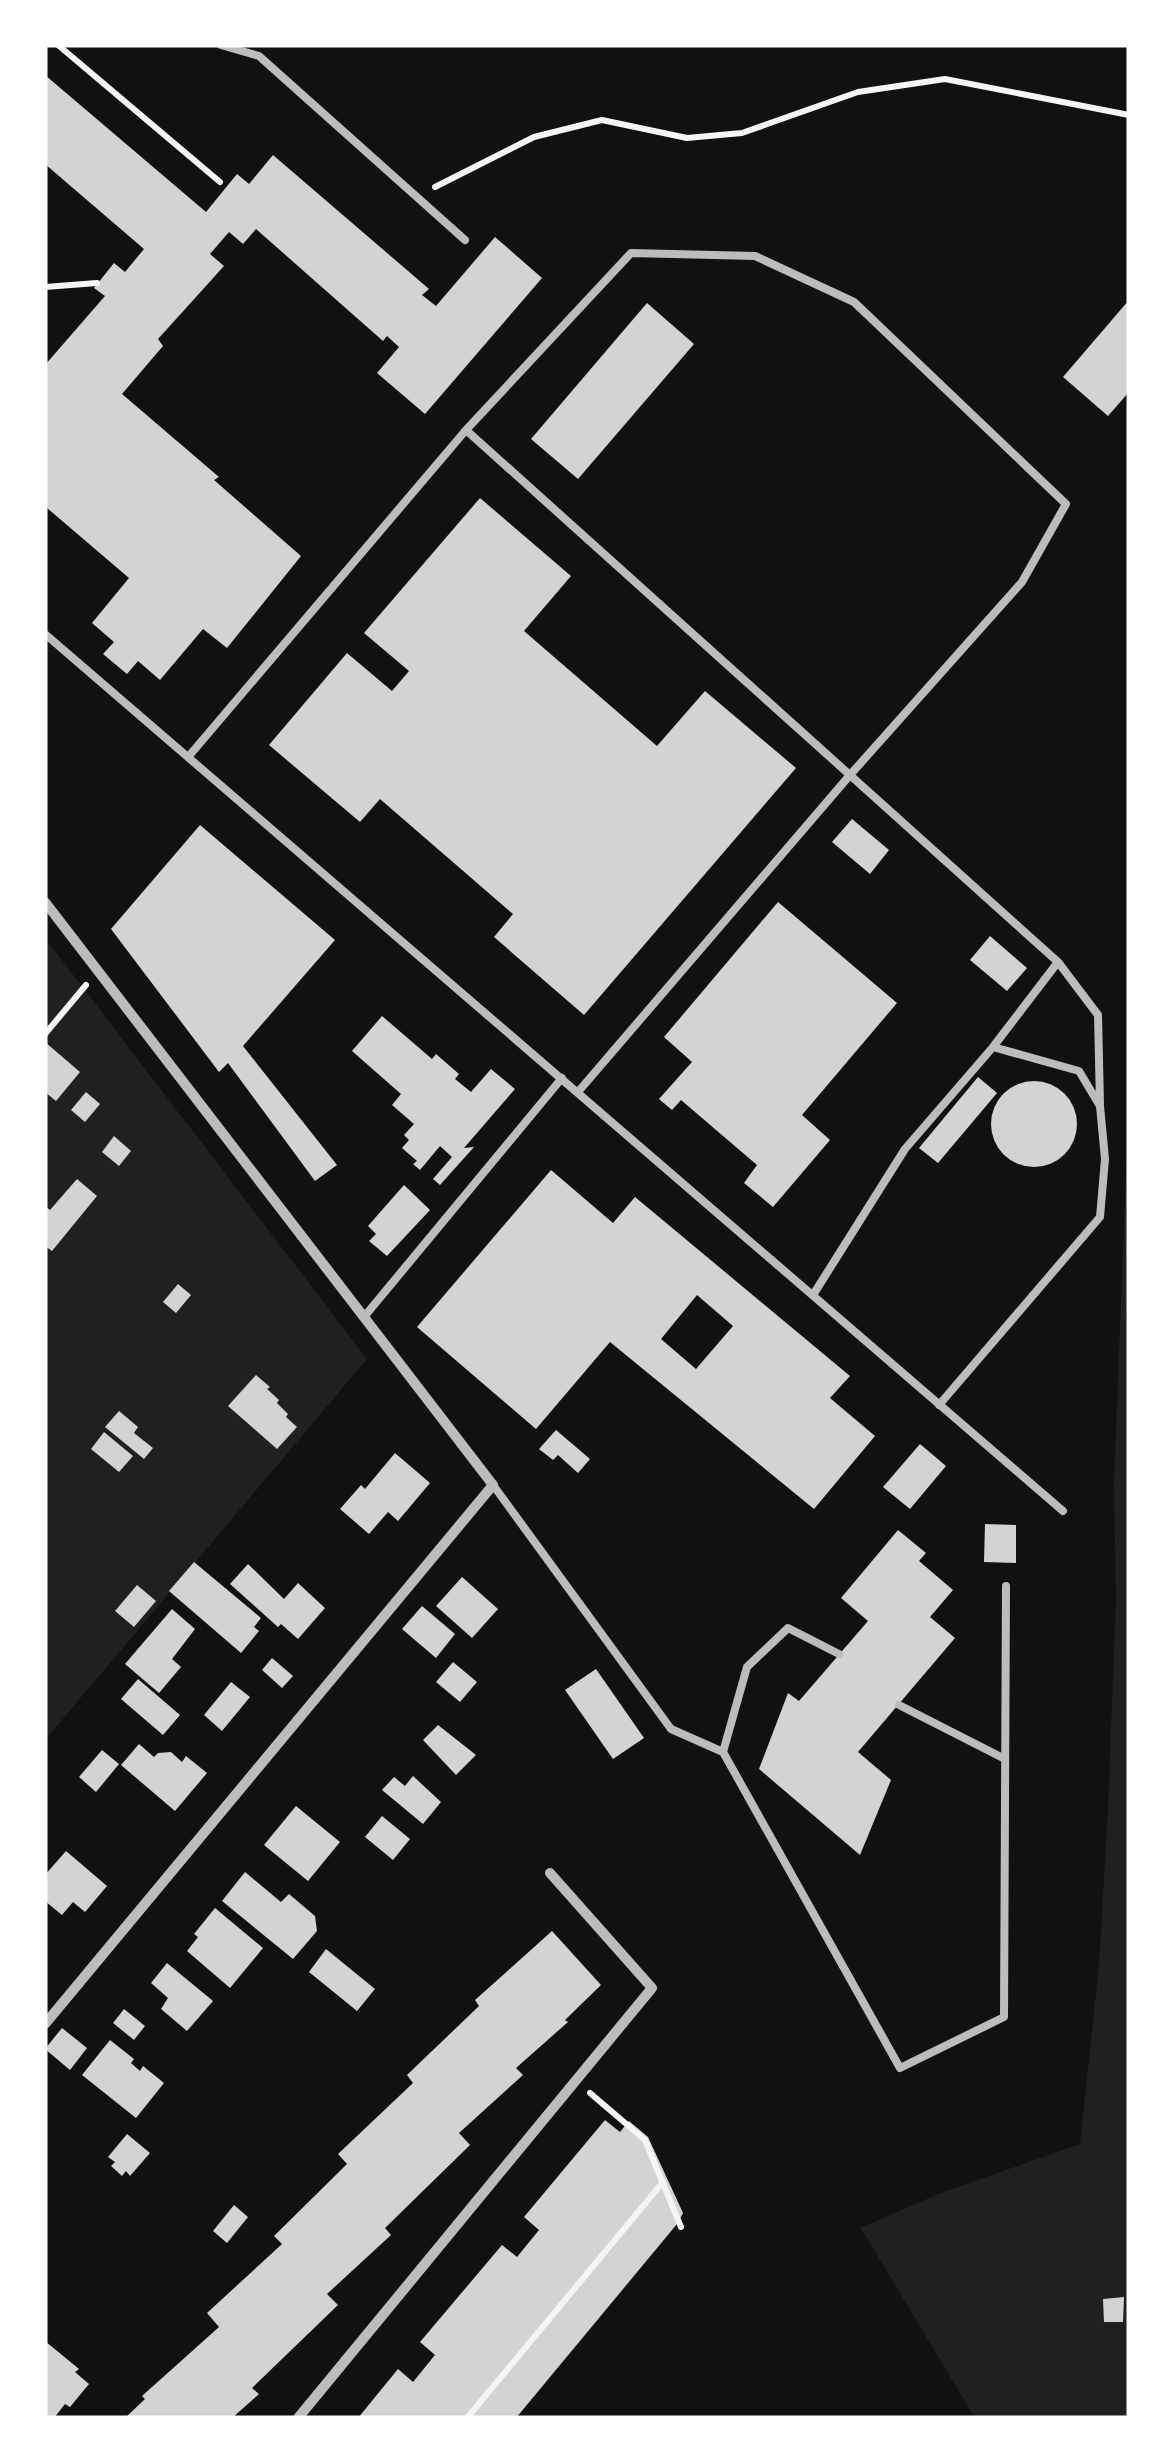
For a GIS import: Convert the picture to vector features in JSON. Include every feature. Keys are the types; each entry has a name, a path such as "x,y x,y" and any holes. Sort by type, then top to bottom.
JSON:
{"street":[{"path":"45,902 493,1485 45,2024"},
{"path":"298,2418 652,1988 550,1873"}],"lane":[{"path":"220,45 259,56 465,240"},
{"path":"189,756 466,430 631,253 755,256 854,302 1066,504 1022,582 578,1092"},
{"path":"466,430 1058,962 1098,1015 1105,1159 1100,1218 940,1404"},
{"path":"45,634 1063,1512"},
{"path":"813,1294 905,1150 993,1047 1058,962"},
{"path":"993,1047 1079,1072 1100,1106"},
{"path":"364,1317 562,1078"},
{"path":"493,1485 671,1729 722,1752 900,2068 1004,2018 1006,1586"},
{"path":"722,1752 746,1667 788,1628 839,1654"},
{"path":"898,1704 1005,1759"}],"path":[{"path":"58,45 220,182"},
{"path":"416,196 534,137 602,120 687,138 742,133 858,92 945,79 1129,115"},
{"path":"45,288 97,284"},
{"path":"45,1034 98,971"},
{"path":"590,2093 646,2140 681,2226"},
{"path":"466,2418 663,2182"}],"shaded area":[{"path":"45,938 367,1359 45,1740"},
{"path":"1129,1095 1129,2418 975,2418 861,2228 938,2194 1080,2144 1099,1965 1108,1810 1116,1601 1114,1483"}],"building":[{"path":"45,75 206,212 237,174 249,184 273,155 429,289 422,295 436,306 495,237 542,278 425,414 377,373 399,347 387,336 383,341 256,229 243,244 229,232 210,254 224,266 158,339 163,346 122,394 219,477 214,480 301,556 227,648 203,629 160,680 138,661 127,674 103,654 114,642 92,623 129,578 47,508 45,511 45,365 105,296 94,288 114,263 125,272 144,249 45,164"},
{"path":"1129,300 1129,392 1108,416 1063,377"},
{"path":"647,303 694,344 578,479 531,439"},
{"path":"480,498 571,576 524,631 657,746 705,691 796,768 584,1015 494,937 513,914 380,799 360,822 269,745 347,653 392,691 409,671 364,633"},
{"path":"852,819 889,850 870,874 832,842"},
{"path":"200,825 335,940 243,1046 337,1165 315,1181 228,1063 219,1072 111,929"},
{"path":"778,902 897,1003 802,1115 830,1140 773,1207 744,1183 757,1165 681,1100 672,1110 659,1099 692,1062 664,1037"},
{"path":"990,936 1027,968 1007,991 970,960"},
{"path":"382,1016 432,1059 436,1054 459,1074 455,1079 471,1092 491,1069 515,1089 464,1148 474,1147 440,1185 433,1179 452,1157 440,1146 420,1170 413,1164 417,1161 402,1148 409,1140 404,1135 414,1124 392,1105 401,1094 352,1051"},
{"path":"45,1042 80,1072 56,1101 45,1092"},
{"path":"978,1077 997,1093 938,1163 919,1148"},
{"path":"1034,1081 1058,1088 1070,1100 1077,1124 1070,1148 1058,1160 1034,1167 1010,1160 998,1148 991,1124 998,1100 1010,1088"},
{"path":"86,1092 100,1104 85,1122 71,1110"},
{"path":"114,1136 131,1151 119,1166 102,1152"},
{"path":"551,1170 613,1223 635,1197 850,1376 830,1398 875,1436 814,1509 610,1342 536,1429 417,1327","holes":["697,1295 733,1326 696,1369 661,1339"]},
{"path":"77,1179 97,1196 52,1251 45,1246 45,1206 50,1210"},
{"path":"404,1185 430,1210 387,1256 369,1241 376,1234 368,1226"},
{"path":"178,1284 191,1295 176,1313 163,1302"},
{"path":"256,1375 270,1387 267,1389 297,1427 277,1449 228,1406"},
{"path":"119,1411 138,1427 134,1433 153,1448 144,1459 105,1427"},
{"path":"556,1430 590,1459 578,1473 558,1455 553,1460 539,1449"},
{"path":"104,1432 133,1456 119,1472 91,1449"},
{"path":"920,1444 946,1466 910,1509 883,1487"},
{"path":"395,1453 430,1483 398,1521 388,1512 369,1534 340,1509 361,1485 365,1489"},
{"path":"985,1524 1016,1525 1016,1563 984,1562"},
{"path":"898,1530 926,1553 919,1561 953,1590 930,1617 955,1638 858,1752 891,1780 860,1855 759,1769 788,1693 799,1701 868,1621 841,1598"},
{"path":"194,1562 261,1618 254,1627 259,1631 241,1653 169,1591"},
{"path":"248,1564 284,1599 298,1583 325,1608 298,1639 281,1624 278,1627 230,1584"},
{"path":"462,1577 498,1609 472,1638 436,1606"},
{"path":"137,1585 156,1601 134,1627 115,1611"},
{"path":"422,1606 455,1634 436,1658 402,1629"},
{"path":"172,1609 195,1629 172,1659 181,1667 159,1693 125,1664"},
{"path":"272,1658 293,1676 282,1688 262,1670"},
{"path":"453,1662 477,1682 460,1702 436,1682"},
{"path":"596,1669 644,1738 613,1759 565,1690"},
{"path":"138,1679 180,1715 163,1735 121,1699"},
{"path":"231,1682 250,1697 222,1731 204,1715"},
{"path":"438,1725 476,1755 456,1775 423,1740"},
{"path":"139,1744 154,1757 171,1752 182,1762 186,1756 207,1773 175,1811 121,1765"},
{"path":"102,1750 119,1764 96,1792 79,1777"},
{"path":"413,1776 441,1802 423,1824 382,1790 394,1777 405,1786"},
{"path":"296,1806 340,1842 308,1881 264,1845"},
{"path":"382,1816 410,1839 393,1860 365,1837"},
{"path":"66,1851 107,1886 85,1912 73,1902 62,1915 45,1901 45,1875"},
{"path":"245,1872 281,1902 289,1894 315,1916 317,1931 293,1959 222,1901"},
{"path":"215,1908 263,1948 230,1988 187,1951 198,1937 194,1934"},
{"path":"552,1931 601,1985 565,2020 568,2022 516,2068 523,2075 459,2133 470,2145 385,2228 391,2235 327,2294 338,2305 252,2388 259,2394 232,2418 125,2418 145,2399 142,2396 219,2327 207,2313 282,2244 274,2236 347,2164 338,2154 413,2083 407,2075 479,2006 475,2000"},
{"path":"326,1949 375,1989 357,2011 309,1972"},
{"path":"167,1963 213,2001 187,2031 161,2009 168,1998 151,1983"},
{"path":"124,2009 145,2026 134,2040 113,2023"},
{"path":"62,2028 87,2048 70,2070 45,2049"},
{"path":"110,2040 134,2059 131,2063 140,2071 143,2066 164,2083 136,2118 82,2075"},
{"path":"605,2120 620,2132 629,2121 648,2137 683,2213 677,2224 516,2418 358,2418 398,2369 413,2382 435,2355 420,2342 502,2245 517,2257 539,2230 524,2217"},
{"path":"127,2134 150,2153 130,2176 126,2171 122,2176 108,2157"},
{"path":"234,2205 248,2217 227,2243 213,2231"},
{"path":"1124,2297 1123,2322 1104,2322 1103,2299"},
{"path":"45,2341 79,2369 75,2372 89,2384 70,2407 65,2404 54,2418 45,2418"}]}
